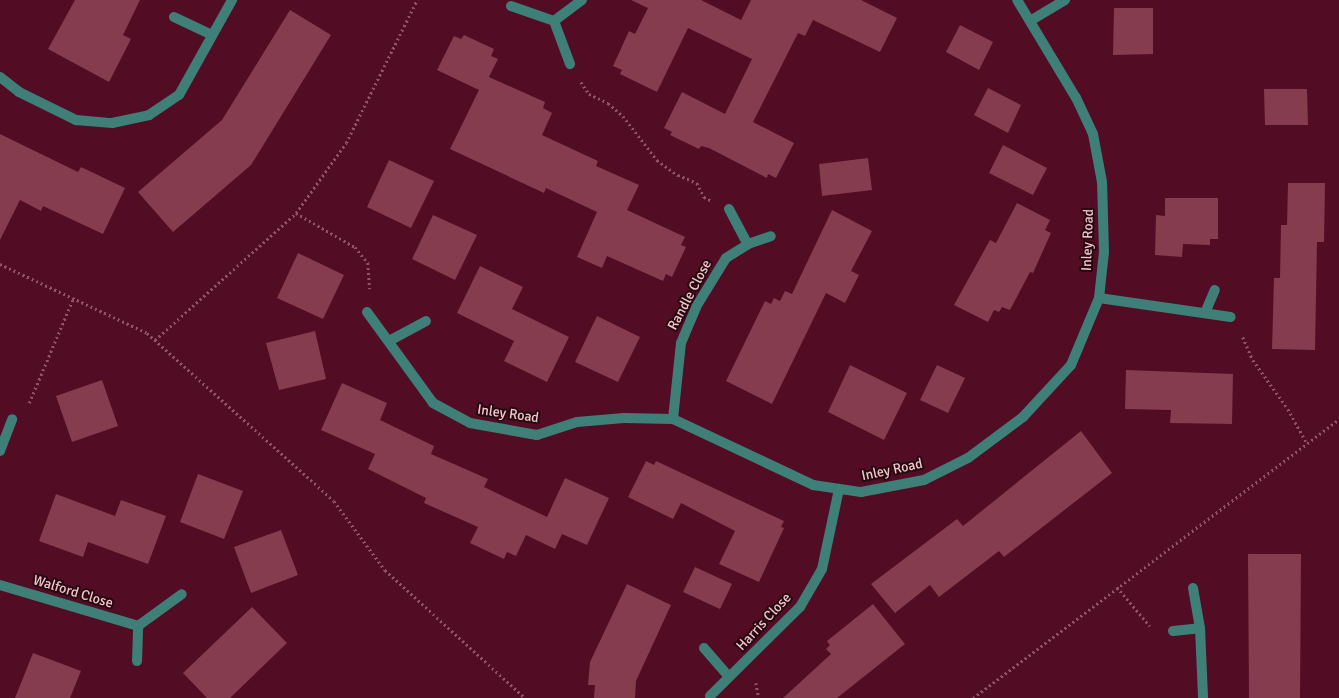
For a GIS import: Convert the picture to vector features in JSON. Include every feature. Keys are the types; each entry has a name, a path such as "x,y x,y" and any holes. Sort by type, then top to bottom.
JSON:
{"street":[{"path":"0,77 19,92 76,120 112,123 149,115 179,95 232,0"},
{"path":"554,21 582,0"},
{"name":"Inley Road","path":"367,312 433,403 470,423 537,435 577,422 624,418 672,419 813,485 860,492 924,480 974,453 1023,417 1071,364 1099,298 1104,252 1102,182 1093,134 1076,98 1017,0"},
{"path":"1030,21 1065,0"},
{"path":"511,6 554,21"},
{"path":"174,17 212,34"},
{"path":"554,21 570,64"},
{"path":"729,209 748,244"},
{"name":"Randle Close","path":"672,419 681,343 696,307 726,258 748,244 771,236"},
{"path":"1205,313 1215,290"},
{"path":"1099,298 1231,317"},
{"path":"389,341 426,321"},
{"path":"0,448 12,419"},
{"name":"Harris Close","path":"710,696 800,607 822,568 839,489"},
{"name":"Walford Close","path":"0,585 138,626"},
{"path":"1193,588 1200,628 1203,698"},
{"path":"137,661 138,626 182,594"},
{"path":"1173,631 1200,628"},
{"path":"704,648 729,677"}],"path":[{"path":"155,340 296,213 346,143 417,0"},
{"path":"570,64 579,71 581,82 589,94 608,103 623,116 657,160 678,175 697,183 704,197 729,209"},
{"path":"296,213 355,246 368,263 370,301 367,312"},
{"path":"0,264 147,333 334,501 385,570 525,698"},
{"path":"12,419 27,407 73,299"},
{"path":"1231,317 1253,360 1288,409 1306,442"},
{"path":"973,698 1306,442 1339,419"},
{"path":"1117,587 1149,626 1173,631"}],"building":[{"path":"75,0 140,0 123,35 131,39 109,82 48,49"},
{"path":"631,0 701,0 741,20 751,0 861,0 897,18 880,52 813,20 805,36 798,33 753,122 794,143 776,178 768,174 767,178 709,148 701,146 699,149 670,135 672,132 664,128 682,92 725,114 752,59 688,28 657,92 620,74 622,70 613,66 629,31 635,34 648,8"},
{"path":"1114,8 1153,8 1153,54 1113,55"},
{"path":"290,10 331,35 251,165 173,232 138,192 222,120"},
{"path":"960,25 993,42 979,70 946,52"},
{"path":"464,35 494,49 491,56 498,59 489,77 545,102 543,108 552,113 542,135 598,161 596,166 639,185 627,210 685,237 681,245 686,247 672,277 666,274 663,281 607,256 602,268 577,257 597,212 546,188 544,193 450,149 479,90 437,70 454,36 461,39"},
{"path":"988,88 1021,105 1008,133 974,115"},
{"path":"1264,89 1307,89 1308,125 1265,125"},
{"path":"0,134 78,172 81,167 125,188 103,234 43,206 41,211 20,200 0,240"},
{"path":"1003,145 1047,168 1033,195 989,173"},
{"path":"868,158 872,190 822,196 819,164"},
{"path":"389,160 434,181 411,228 367,207"},
{"path":"1288,183 1325,183 1324,242 1317,242 1315,350 1272,349 1274,278 1280,278 1281,225 1287,225"},
{"path":"1165,198 1218,198 1218,239 1210,239 1210,245 1183,244 1182,257 1155,255 1156,215 1165,216"},
{"path":"1017,203 1050,220 1045,230 1051,233 1033,273 1030,272 1010,310 1002,307 999,312 994,310 988,322 954,305 990,240 996,243"},
{"path":"832,210 872,231 851,271 859,275 845,303 826,293 772,404 726,381 765,301 771,304 774,298 780,301 785,291 792,294"},
{"path":"433,215 477,235 455,280 412,259"},
{"path":"298,253 344,275 323,319 277,298"},
{"path":"480,266 523,287 512,309 569,337 547,382 504,361 514,341 457,313"},
{"path":"597,316 640,337 618,382 575,362"},
{"path":"315,331 326,379 279,390 266,343"},
{"path":"850,365 907,393 884,440 828,412"},
{"path":"937,365 965,378 948,413 920,400"},
{"path":"1126,370 1233,374 1232,424 1170,423 1171,410 1125,409"},
{"path":"102,380 118,426 72,442 56,396"},
{"path":"342,383 387,403 380,420 434,446 431,454 488,479 484,487 547,517 565,478 609,498 587,545 562,534 555,549 526,535 516,556 507,552 504,559 470,543 478,527 424,503 426,498 368,469 375,454 321,430"},
{"path":"1081,431 1112,473 1004,557 999,551 939,597 930,585 895,613 871,584 957,519 963,526"},
{"path":"646,461 654,465 656,461 784,521 781,527 784,528 759,582 719,564 735,531 681,503 673,519 628,497"},
{"path":"198,474 243,491 224,539 180,522"},
{"path":"56,494 115,516 121,500 166,516 148,564 88,542 83,557 39,541"},
{"path":"281,530 298,575 251,593 234,547"},
{"path":"1248,554 1301,554 1300,698 1249,698"},
{"path":"695,567 732,584 720,609 683,592"},
{"path":"627,584 671,605 636,681 635,698 594,698 595,685 588,685 590,662"},
{"path":"873,604 905,644 837,698 783,698 831,654 826,649 830,645 827,641"},
{"path":"252,607 287,643 230,698 207,698 183,673"},
{"path":"33,653 81,671 70,698 15,698"}]}
